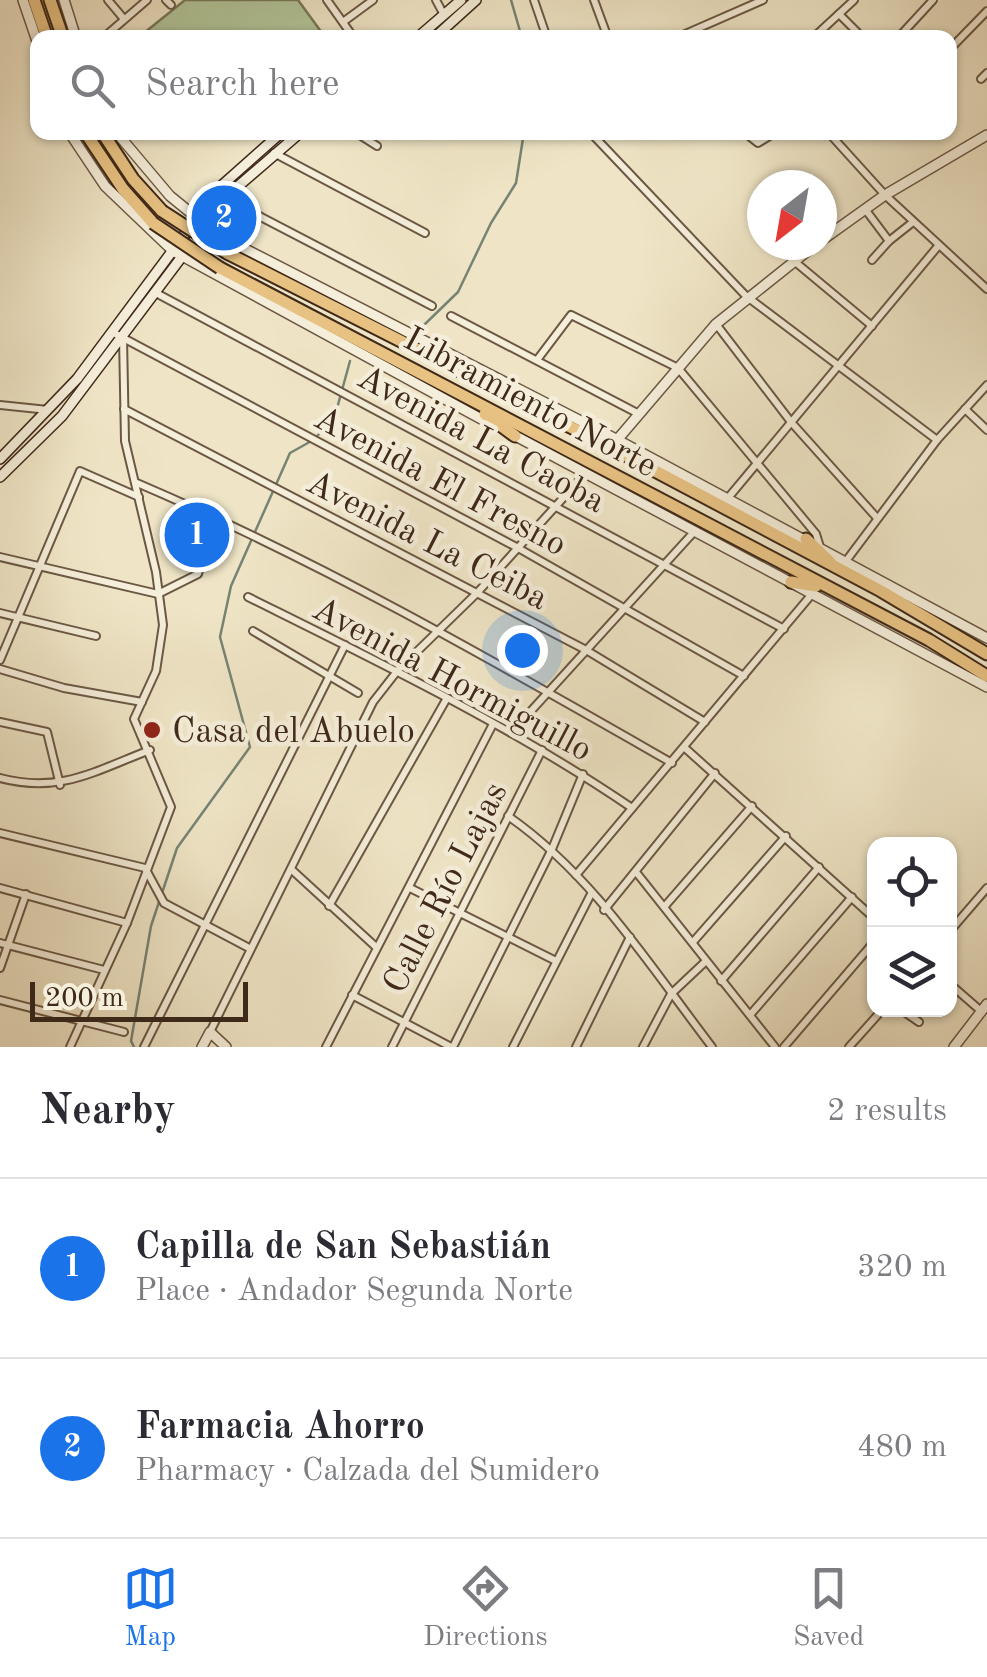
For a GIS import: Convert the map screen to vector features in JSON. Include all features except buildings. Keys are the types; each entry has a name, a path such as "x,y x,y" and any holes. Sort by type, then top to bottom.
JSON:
{"highway":[{"path":"34,0 44,30"},
{"path":"50,0 60,30"},
{"name":"Libramiento Norte","path":"90,140 112,175 154,224 222,274 448,388 987,676"},
{"name":"Libramiento Norte","path":"107,140 133,179 162,211 226,253 841,565 987,654"},
{"path":"456,368 486,372"},
{"path":"448,388 516,436"},
{"path":"806,539 841,565"},
{"path":"791,582 830,590"}],"street":[{"path":"23,0 33,30"},
{"path":"64,0 73,30"},
{"path":"108,0 124,19"},
{"path":"112,30 147,0"},
{"path":"327,0 348,30"},
{"path":"343,22 374,0"},
{"path":"436,0 444,15"},
{"path":"428,30 461,0"},
{"path":"443,30 476,0"},
{"path":"534,0 544,30"},
{"path":"594,0 605,30"},
{"path":"695,30 764,0"},
{"path":"821,30 854,0"},
{"path":"905,30 929,2"},
{"path":"957,42 987,11"},
{"path":"839,14 856,30"},
{"path":"837,229 885,195 987,134"},
{"path":"74,140 105,186 178,254 222,274 584,475 987,687"},
{"name":"Libramiento Norte","path":"123,140 170,196 200,222 239,246 618,440 806,539 841,565 987,638"},
{"path":"0,477 62,416 242,165 272,140"},
{"path":"200,222 290,140"},
{"path":"368,140 377,146"},
{"path":"598,140 746,296 937,440"},
{"path":"835,140 885,195 987,288"},
{"path":"273,153 425,233"},
{"path":"229,194 262,217 432,306"},
{"path":"137,217 158,227 168,226 175,214 170,196"},
{"path":"865,209 889,241"},
{"path":"872,260 913,222"},
{"path":"728,498 939,245"},
{"path":"222,274 218,260 226,249 239,246"},
{"path":"0,459 156,293 178,254"},
{"path":"618,440 716,324 793,260 872,326"},
{"name":"Avenida La Caoba","path":"156,293 784,628"},
{"path":"537,360 571,315 678,368 761,463 816,534 820,547"},
{"path":"451,316 639,414"},
{"path":"716,324 791,422 876,518"},
{"path":"70,1047 126,923 171,807 134,719 161,649 158,594 126,441 118,334"},
{"name":"Avenida El Fresno","path":"118,334 126,343 518,548 744,676"},
{"path":"841,565 937,440 987,385"},
{"path":"0,405 50,410"},
{"name":"Avenida La Ceiba","path":"124,408 586,650 705,722"},
{"path":"965,410 987,430"},
{"path":"0,660 80,471 140,498"},
{"path":"202,1047 373,702 398,670 584,475"},
{"path":"136,482 215,516 439,630 672,764"},
{"path":"0,557 158,594 198,574 215,516"},
{"path":"511,733 693,533"},
{"path":"576,875 813,594"},
{"name":"Avenida Hormiguillo","path":"248,596 447,697 583,774 632,808"},
{"path":"0,613 96,636"},
{"path":"253,632 358,693"},
{"path":"144,1047 345,645"},
{"path":"0,668 64,688 142,702"},
{"path":"329,906 447,697"},
{"path":"0,722 47,732 60,785"},
{"path":"326,1047 493,724"},
{"path":"685,748 867,911"},
{"path":"0,778 34,786 60,785 150,750"},
{"name":"Calle Río Lajas","path":"392,1047 457,911 542,750"},
{"path":"604,910 715,773"},
{"path":"352,995 452,1047 552,850 583,774"},
{"path":"666,906 752,806"},
{"path":"508,816 552,850 576,875 630,937 711,1047"},
{"path":"0,833 146,868"},
{"path":"694,942 786,836"},
{"path":"721,981 819,867"},
{"path":"146,868 164,903 249,948"},
{"path":"292,870 376,947"},
{"path":"636,872 775,1047"},
{"path":"0,888 126,923"},
{"path":"410,888 556,961"},
{"path":"953,927 987,888"},
{"path":"0,968 26,894"},
{"path":"513,1047 591,894"},
{"path":"750,1015 852,897"},
{"path":"576,1047 630,937"},
{"path":"0,943 104,970"},
{"path":"784,1047 867,950"},
{"path":"643,1047 671,994 706,961"},
{"path":"954,1047 984,1008 957,989"},
{"path":"0,1000 124,1032"},
{"path":"849,1047 877,1017"},
{"path":"911,1017 919,1022"},
{"path":"210,1032 226,1047"}],"green space":[{"path":"185,0 298,0 320,30 148,30"}],"waterway":[{"path":"511,0 520,30"},
{"path":"424,325 458,292 491,223 516,183 523,140"},
{"path":"134,1047 131,1041 151,926 177,848 250,747 220,637 231,586 290,453 315,439 336,412 350,361"}],"place":[{"name":"Farmacia Ahorro","path":"224,218"},
{"name":"Capilla de San Sebastián","path":"197,535"},
{"name":"Casa del Abuelo","path":"152,730"}]}
